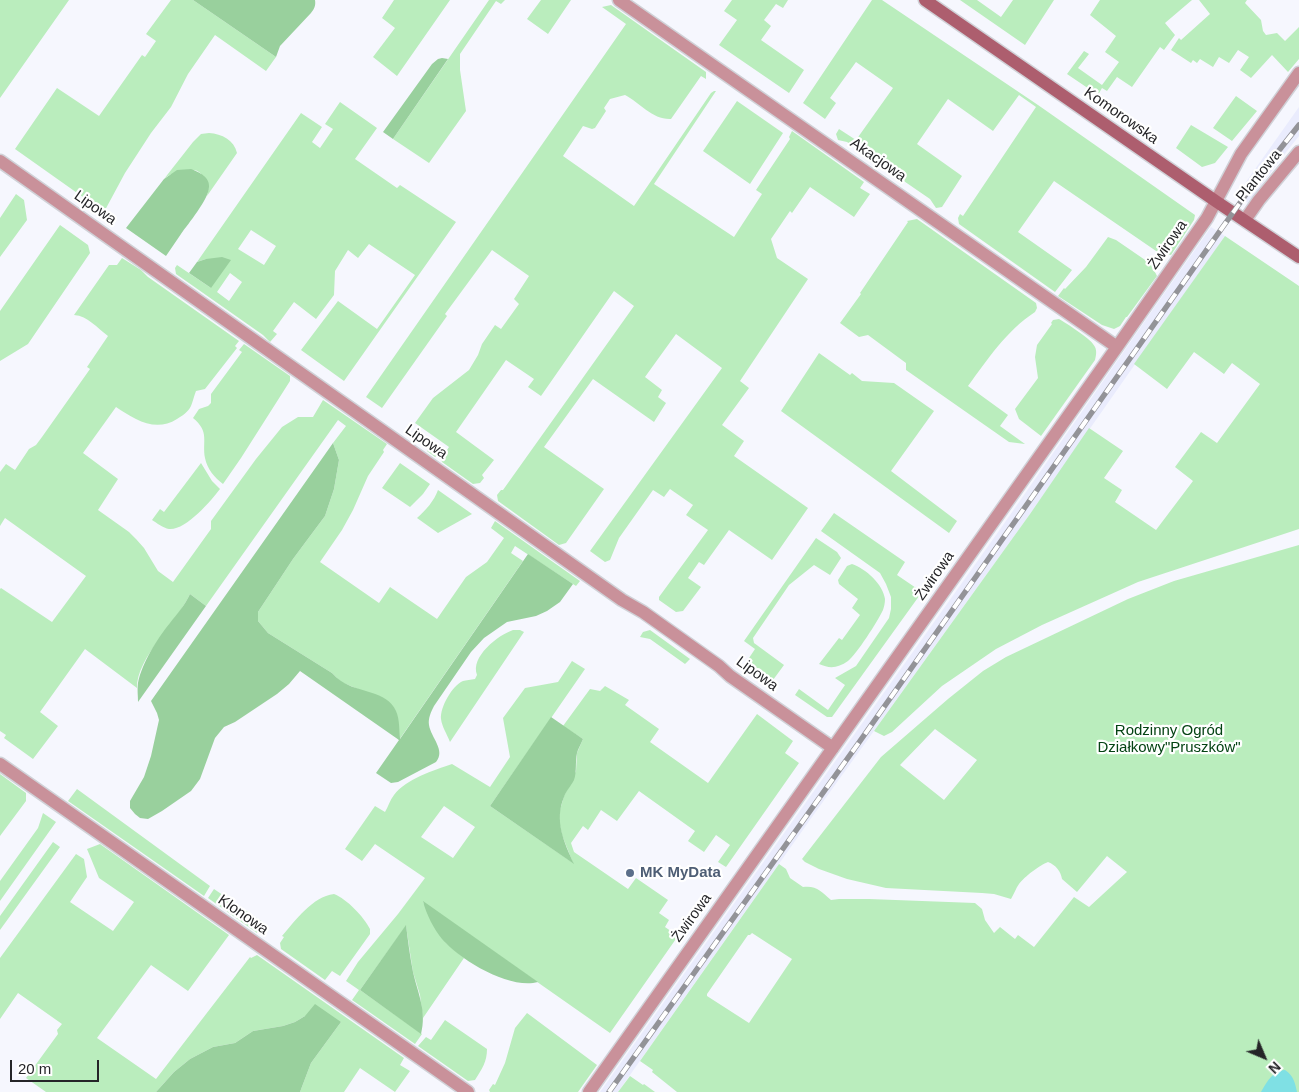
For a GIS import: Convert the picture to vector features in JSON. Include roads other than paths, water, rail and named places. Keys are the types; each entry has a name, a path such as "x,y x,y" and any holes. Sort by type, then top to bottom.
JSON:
{"street":[{"name":"Akacjowa","path":"620,0 1117,347"},
{"name":"Komorowska","path":"925,0 1216,202 1299,257"},
{"name":"Żwirowa","path":"589,1092 1207,218 1241,154 1299,73"},
{"name":"Plantowa","path":"1245,220 1299,152"},
{"name":"Lipowa","path":"0,161 622,600 704,655 730,676 833,748"},
{"name":"Klonowa","path":"0,764 468,1092"}],"water":[{"path":"1285,1070 1292,1077 1297,1092 1261,1092 1273,1075"}],"railway":[{"path":"609,1092 860,741 1222,228 1299,125"}],"place":[{"name":"MK MyData","path":"630,873"}],"park label":[{"name":"Rodzinny Ogród Działkowy\"Pruszków\"","path":"1169,740"}]}
